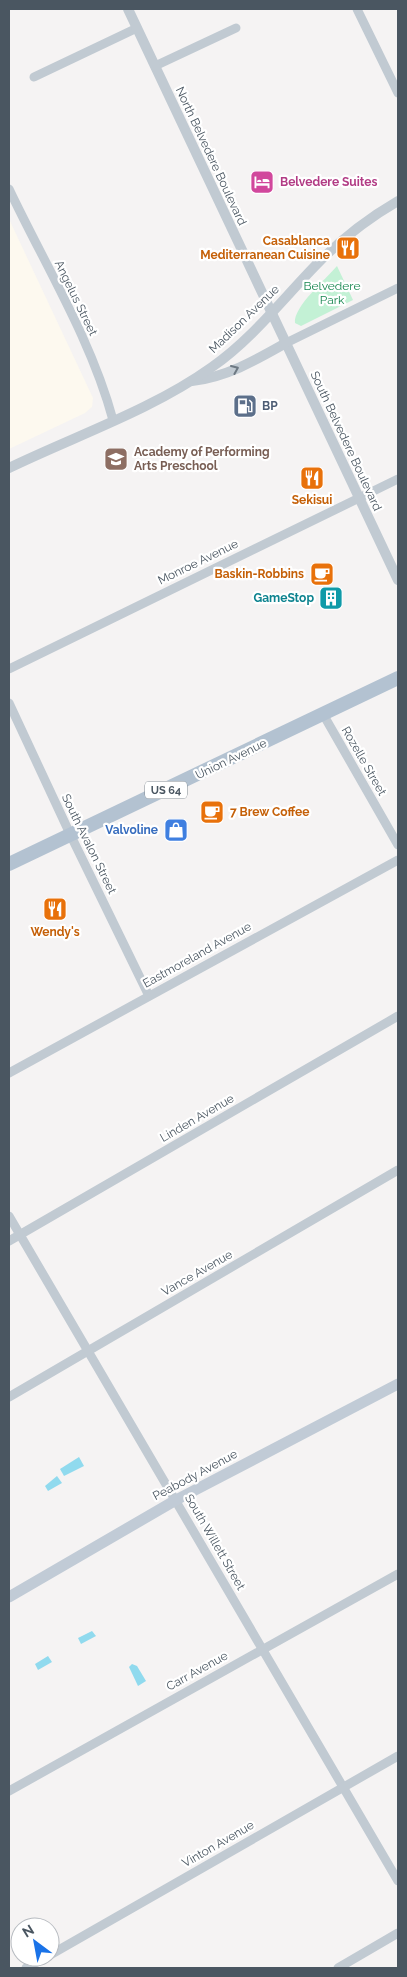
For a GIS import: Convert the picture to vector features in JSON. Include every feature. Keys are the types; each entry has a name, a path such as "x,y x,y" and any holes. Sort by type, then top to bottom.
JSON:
{"main road":[{"name":"Union Avenue","path":"9,864 398,678"},
{"name":"Peabody Avenue","path":"9,1597 176,1500 398,1384"}],"street":[{"name":"North Belvedere Boulevard","path":"128,9 271,312"},
{"path":"357,9 398,94"},
{"path":"34,77 137,28"},
{"path":"155,66 236,28"},
{"name":"Angelus Street","path":"9,189 87,349 106,394 113,420"},
{"name":"Madison Avenue","path":"9,468 113,420 188,382 224,358 345,237 398,201"},
{"path":"188,382 213,379 246,365 286,343 398,288"},
{"name":"South Belvedere Boulevard","path":"271,312 398,580"},
{"name":"Monroe Avenue","path":"9,669 398,479"},
{"name":"South Avalon Street","path":"9,703 149,996"},
{"name":"Rozelle Street","path":"323,714 398,845"},
{"name":"Eastmoreland Avenue","path":"9,1073 398,860"},
{"name":"Linden Avenue","path":"9,1241 398,1016"},
{"name":"Vance Avenue","path":"9,1397 398,1170"},
{"name":"South Willett Street","path":"9,1216 398,1881"},
{"name":"Carr Avenue","path":"9,1791 398,1574"},
{"name":"Vinton Avenue","path":"60,1948 398,1756"},
{"path":"338,1968 398,1933"}],"shaded area":[{"path":"9,219 93,398 92,407 85,413 9,449"}],"green space":[{"name":"Belvedere Park","path":"337,266 353,300 301,326 295,323 299,309 311,293"}],"water":[{"path":"79,1457 84,1466 64,1476 60,1469"},
{"path":"57,1476 62,1483 48,1491 45,1486"},
{"path":"92,1631 96,1636 81,1644 78,1638"},
{"path":"48,1656 52,1662 38,1670 35,1664"},
{"path":"132,1664 137,1666 146,1681 138,1686 129,1667"}],"place":[{"name":"Belvedere Suites","path":"262,182"},
{"name":"Casablanca Mediterranean Cuisine","path":"348,248"},
{"name":"BP","path":"245,406"},
{"name":"Academy of Performing Arts Preschool","path":"116,459"},
{"name":"Sekisui","path":"312,478"},
{"name":"Baskin-Robbins","path":"322,574"},
{"name":"GameStop","path":"331,598"},
{"name":"7 Brew Coffee","path":"212,812"},
{"name":"Valvoline","path":"176,830"},
{"name":"Wendy's","path":"55,909"}]}
